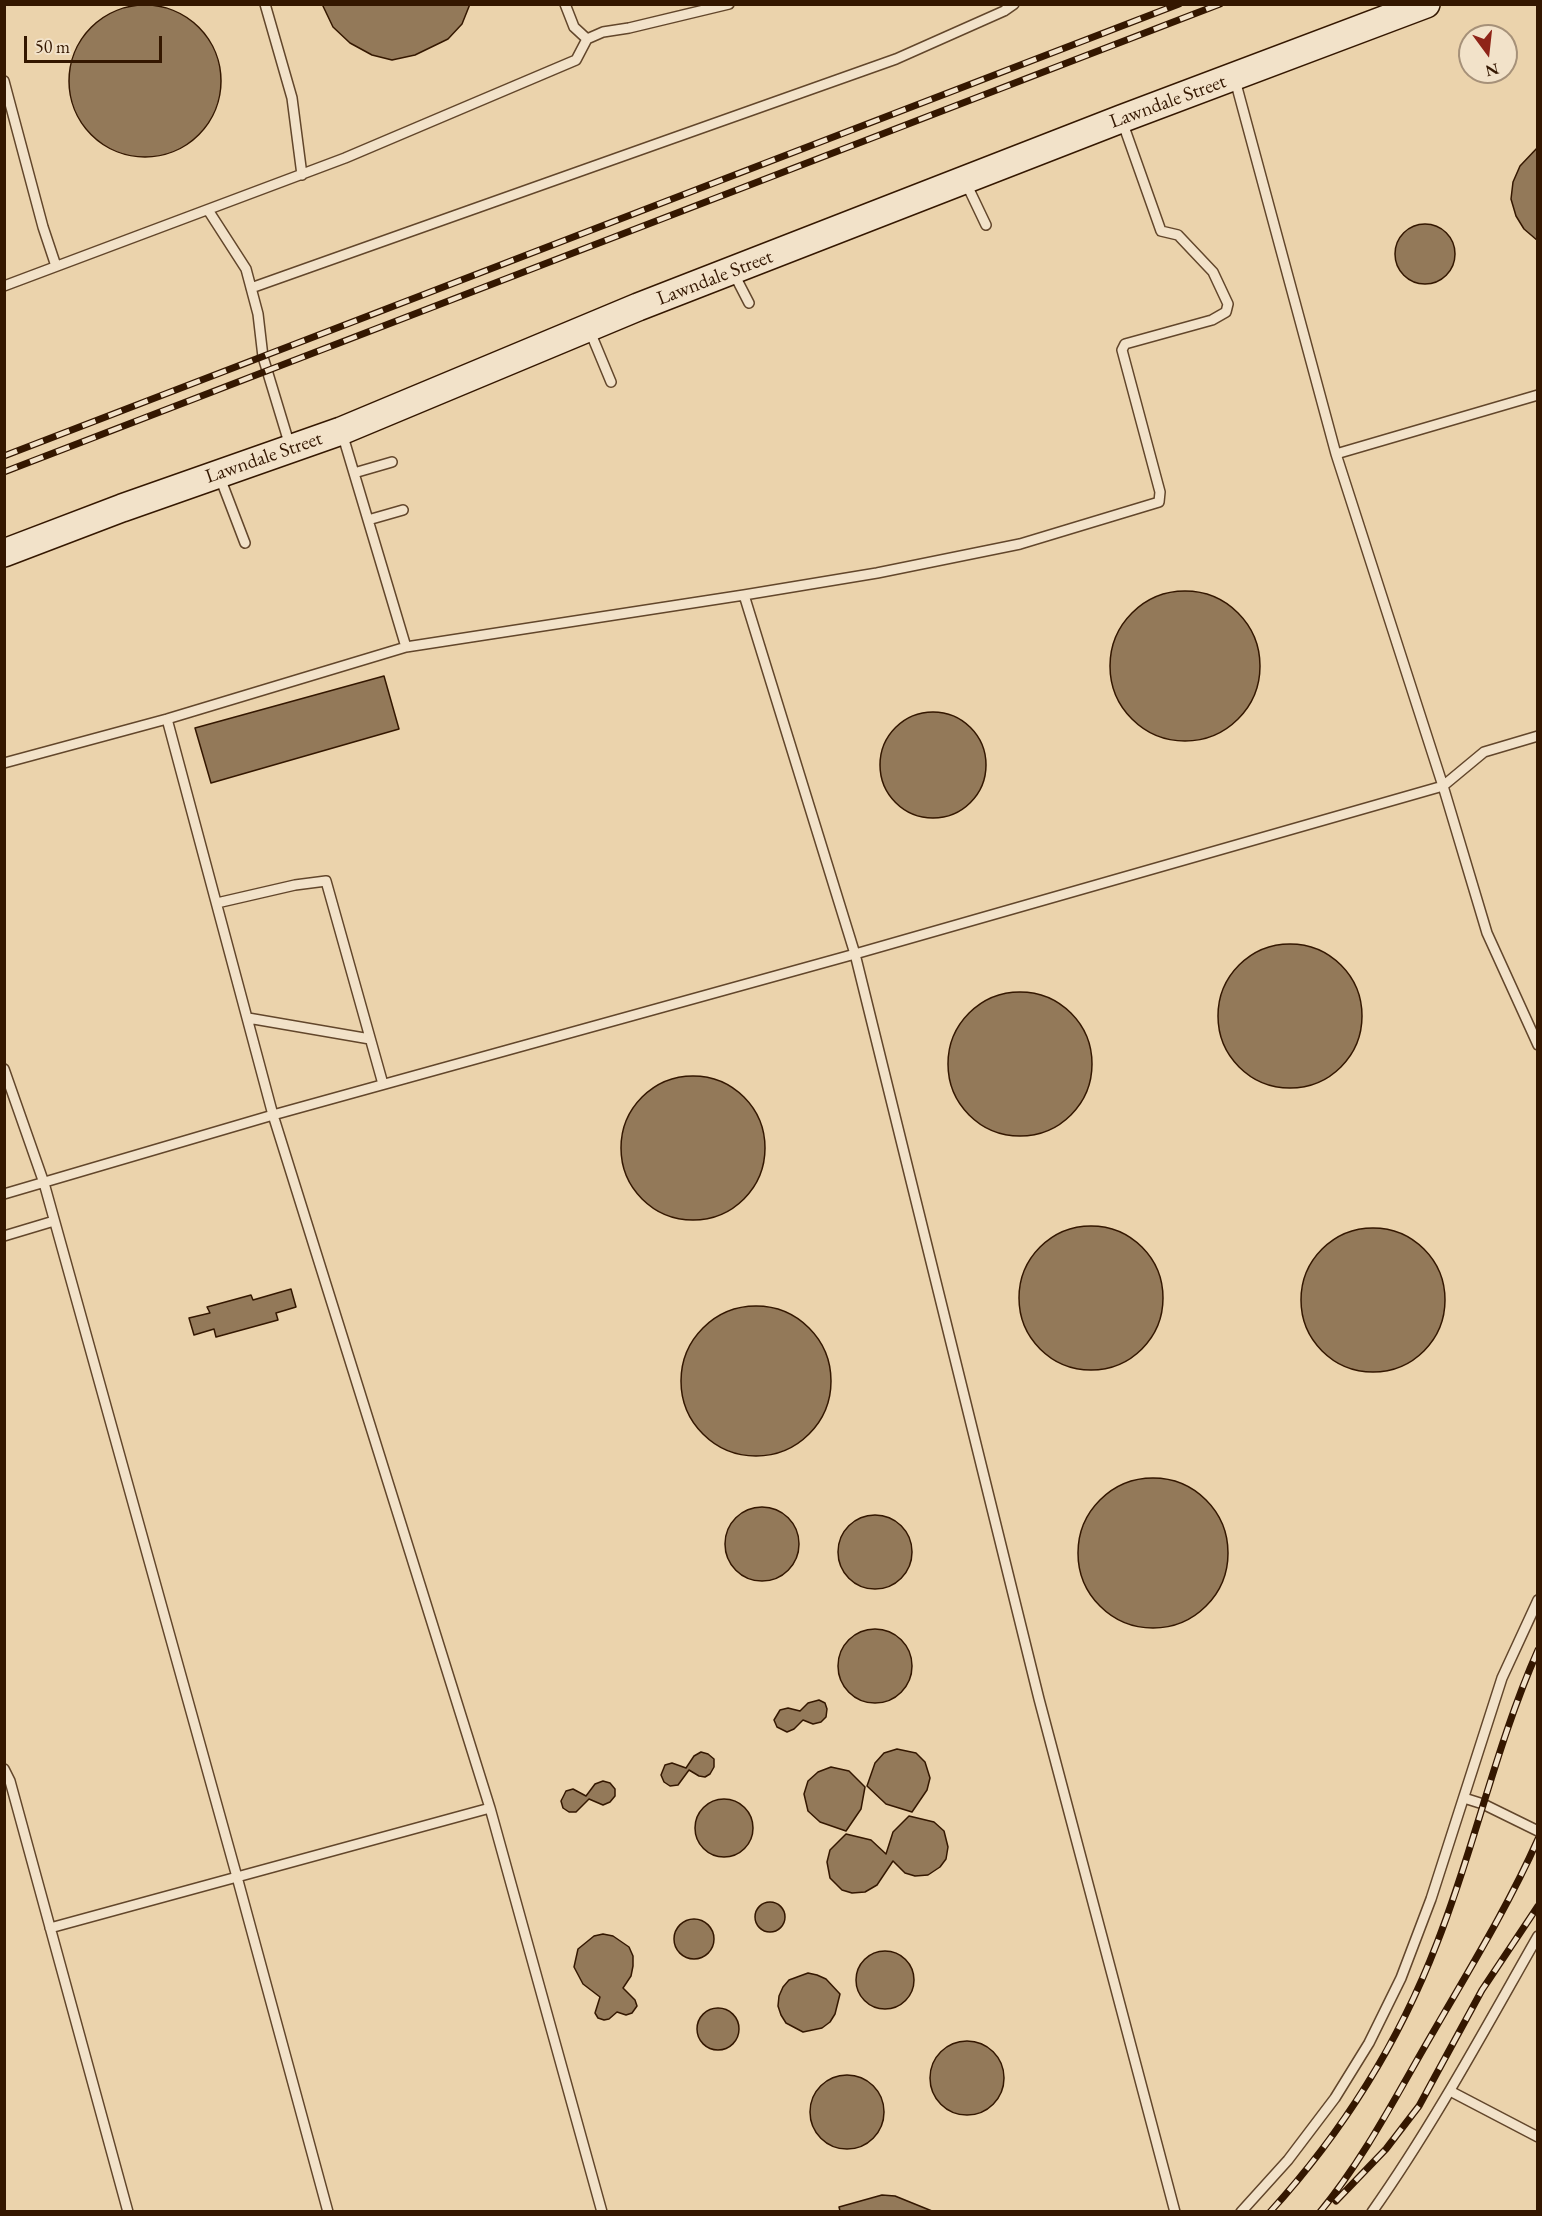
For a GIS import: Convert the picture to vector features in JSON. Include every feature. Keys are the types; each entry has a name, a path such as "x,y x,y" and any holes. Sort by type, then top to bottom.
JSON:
{"main road":[{"name":"Lawndale Street","path":"4,553 122,508 341,431 588,327 1121,119 1426,4"}],"lane":[{"path":"265,4 292,98 302,175"},
{"path":"565,4 574,27 587,39"},
{"path":"4,285 345,158 576,60 587,39 603,32 729,4"},
{"path":"251,288 896,59 1004,11 1014,4"},
{"path":"1234,78 1336,454 1443,786 1487,933 1538,1045"},
{"path":"4,81 43,227 56,266"},
{"path":"4,764 167,720 406,647 744,596 877,573 1020,544 1159,502 1160,492 1122,350 1125,344 1212,320 1226,312 1228,304 1213,272 1178,235 1161,231 1121,119"},
{"path":"965,181 986,225"},
{"path":"208,210 246,268 258,314 262,357 291,448"},
{"path":"733,272 749,303"},
{"path":"588,327 611,382"},
{"path":"1336,454 1538,396"},
{"path":"341,431 406,647"},
{"path":"354,472 392,462"},
{"path":"218,474 245,543"},
{"path":"368,520 403,510"},
{"path":"744,596 855,954 1039,1699 1175,2211"},
{"path":"167,720 273,1114 490,1808 602,2211"},
{"path":"4,1194 273,1114 855,954 1443,786 1484,752 1538,736"},
{"path":"217,903 295,885 326,881 383,1084"},
{"path":"248,1018 370,1039"},
{"path":"4,1069 44,1183 328,2211"},
{"path":"4,1236 54,1221"},
{"path":"1241,2211 1288,2160 1335,2098 1369,2043 1405,1968 1431,1899 1502,1678 1538,1600"},
{"path":"4,1769 10,1781 128,2211"},
{"path":"1464,1798 1483,1803 1538,1831"},
{"path":"50,1928 490,1808"},
{"path":"1372,2211 1403,2168 1450,2091 1538,1936"},
{"path":"1450,2091 1538,2137"}],"building":[{"path":"322,4 470,4 462,24 448,39 415,55 392,60 372,55 350,43 333,27"},
{"path":"145,5 160,6 174,11 199,27 215,52 220,66 220,96 215,110 199,135 174,151 160,156 145,157 130,156 116,151 91,135 75,110 70,96 69,81 70,66 75,52 91,27 116,11 130,6"},
{"path":"1538,147 1538,241 1524,229 1516,216 1511,199 1513,182 1520,166"},
{"path":"1425,224 1442,229 1450,237 1455,254 1450,271 1442,279 1425,284 1408,279 1400,271 1395,254 1400,237 1408,229"},
{"path":"1185,591 1214,597 1238,613 1254,637 1260,666 1254,695 1238,719 1214,735 1185,741 1156,735 1132,719 1116,695 1110,666 1116,637 1132,613 1156,597"},
{"path":"384,676 399,729 211,783 195,728"},
{"path":"933,712 953,716 970,728 982,745 986,765 982,785 970,802 953,814 933,818 913,814 896,802 884,785 880,765 884,745 896,728 913,716"},
{"path":"1290,944 1304,945 1318,950 1341,965 1356,988 1361,1002 1361,1030 1356,1044 1341,1067 1318,1082 1304,1087 1290,1088 1276,1087 1262,1082 1239,1067 1224,1044 1219,1030 1218,1016 1219,1002 1224,988 1239,965 1262,950 1276,945"},
{"path":"1020,992 1034,993 1048,998 1071,1013 1086,1036 1091,1050 1091,1078 1086,1092 1071,1115 1048,1130 1034,1135 1020,1136 1006,1135 992,1130 969,1115 954,1092 949,1078 948,1064 949,1050 954,1036 969,1013 992,998 1006,993"},
{"path":"693,1076 721,1082 744,1097 759,1120 765,1148 759,1176 744,1199 721,1214 693,1220 665,1214 642,1199 627,1176 621,1148 627,1120 642,1097 665,1082"},
{"path":"1091,1226 1105,1227 1119,1232 1142,1247 1157,1270 1162,1284 1162,1312 1157,1326 1142,1349 1119,1364 1105,1369 1091,1370 1077,1369 1063,1364 1040,1349 1025,1326 1020,1312 1019,1298 1020,1284 1025,1270 1040,1247 1063,1232 1077,1227"},
{"path":"1373,1228 1387,1229 1401,1234 1424,1249 1439,1272 1444,1286 1444,1314 1439,1328 1424,1351 1401,1366 1387,1371 1373,1372 1359,1371 1345,1366 1322,1351 1307,1328 1302,1314 1301,1300 1302,1286 1307,1272 1322,1249 1345,1234 1359,1229"},
{"path":"291,1289 296,1307 276,1313 278,1320 216,1337 214,1329 194,1335 189,1318 210,1313 207,1307 251,1295 253,1300"},
{"path":"756,1306 785,1311 798,1318 809,1328 819,1339 826,1352 831,1381 826,1410 819,1423 809,1434 798,1444 785,1451 756,1456 727,1451 714,1444 703,1434 693,1423 686,1410 681,1381 686,1352 693,1339 703,1328 714,1318 727,1311"},
{"path":"1153,1478 1182,1483 1195,1490 1206,1500 1216,1511 1223,1524 1228,1553 1223,1582 1216,1595 1206,1606 1195,1616 1182,1623 1153,1628 1124,1623 1111,1616 1100,1606 1090,1595 1083,1582 1078,1553 1083,1524 1090,1511 1100,1500 1111,1490 1124,1483"},
{"path":"762,1507 783,1513 793,1523 799,1544 793,1565 783,1575 762,1581 741,1575 731,1565 725,1544 731,1523 741,1513"},
{"path":"875,1515 896,1521 906,1531 912,1552 906,1573 896,1583 875,1589 854,1583 844,1573 838,1552 844,1531 854,1521"},
{"path":"875,1629 896,1635 906,1645 912,1666 906,1687 896,1697 875,1703 854,1697 844,1687 838,1666 844,1645 854,1635"},
{"path":"819,1700 825,1703 827,1709 826,1717 821,1722 813,1724 803,1720 787,1732 777,1727 774,1720 780,1710 788,1708 800,1711 808,1703"},
{"path":"897,1749 916,1753 925,1762 930,1778 927,1790 912,1812 886,1804 867,1786 875,1763 884,1753"},
{"path":"701,1752 714,1759 714,1767 710,1774 705,1777 699,1776 689,1770 678,1785 670,1786 664,1782 661,1775 665,1765 672,1763 686,1768 694,1756"},
{"path":"831,1767 849,1771 865,1787 861,1809 846,1831 820,1822 808,1811 804,1794 808,1781 818,1772"},
{"path":"603,1781 610,1783 615,1789 615,1796 610,1802 603,1805 589,1799 576,1812 569,1812 563,1808 561,1801 566,1791 573,1789 586,1796 595,1784"},
{"path":"724,1799 735,1801 748,1812 753,1828 751,1839 740,1852 724,1857 713,1855 700,1844 695,1828 697,1817 708,1804"},
{"path":"909,1816 934,1822 944,1831 948,1847 946,1859 940,1867 928,1875 915,1876 905,1873 893,1861 877,1885 865,1892 852,1893 842,1890 830,1878 827,1862 830,1850 846,1834 871,1840 886,1854 893,1832"},
{"path":"770,1902 781,1906 785,1917 781,1928 770,1932 759,1928 755,1917 759,1906"},
{"path":"694,1919 702,1920 708,1925 713,1931 713,1947 708,1953 702,1958 694,1959 686,1958 680,1953 675,1947 674,1939 675,1931 680,1925 686,1920"},
{"path":"603,1934 613,1936 629,1947 633,1956 633,1966 631,1976 623,1988 635,2000 637,2006 632,2013 626,2015 617,2012 604,2020 598,2018 595,2013 600,1997 583,1984 574,1967 578,1949 594,1936"},
{"path":"879,1951 891,1951 906,1959 914,1974 914,1986 906,2001 891,2009 879,2009 864,2001 856,1986 856,1974 864,1959"},
{"path":"808,1973 826,1979 840,1994 835,2014 830,2022 822,2028 803,2032 786,2023 778,2006 779,1996 789,1980"},
{"path":"718,2008 726,2009 733,2014 738,2021 738,2037 733,2044 726,2049 718,2050 710,2049 703,2044 698,2037 697,2029 698,2021 703,2014 710,2009"},
{"path":"967,2041 988,2047 998,2057 1004,2078 998,2099 988,2109 967,2115 946,2109 936,2099 930,2078 936,2057 946,2047"},
{"path":"847,2075 868,2081 878,2091 884,2112 878,2133 868,2143 847,2149 826,2143 816,2133 810,2112 816,2091 826,2081"},
{"path":"882,2195 895,2196 932,2211 840,2211 839,2207"}],"railway":[{"path":"4,456 1179,4"},
{"path":"4,472 1220,4"},
{"path":"1270,2212 1321,2151 1344,2118 1366,2085 1405,2016 1451,1906 1510,1722 1538,1650"},
{"path":"1320,2212 1336,2192 1391,2106 1500,1916 1538,1839"},
{"path":"1336,2201 1386,2149 1419,2106 1482,1990 1538,1906"}]}
